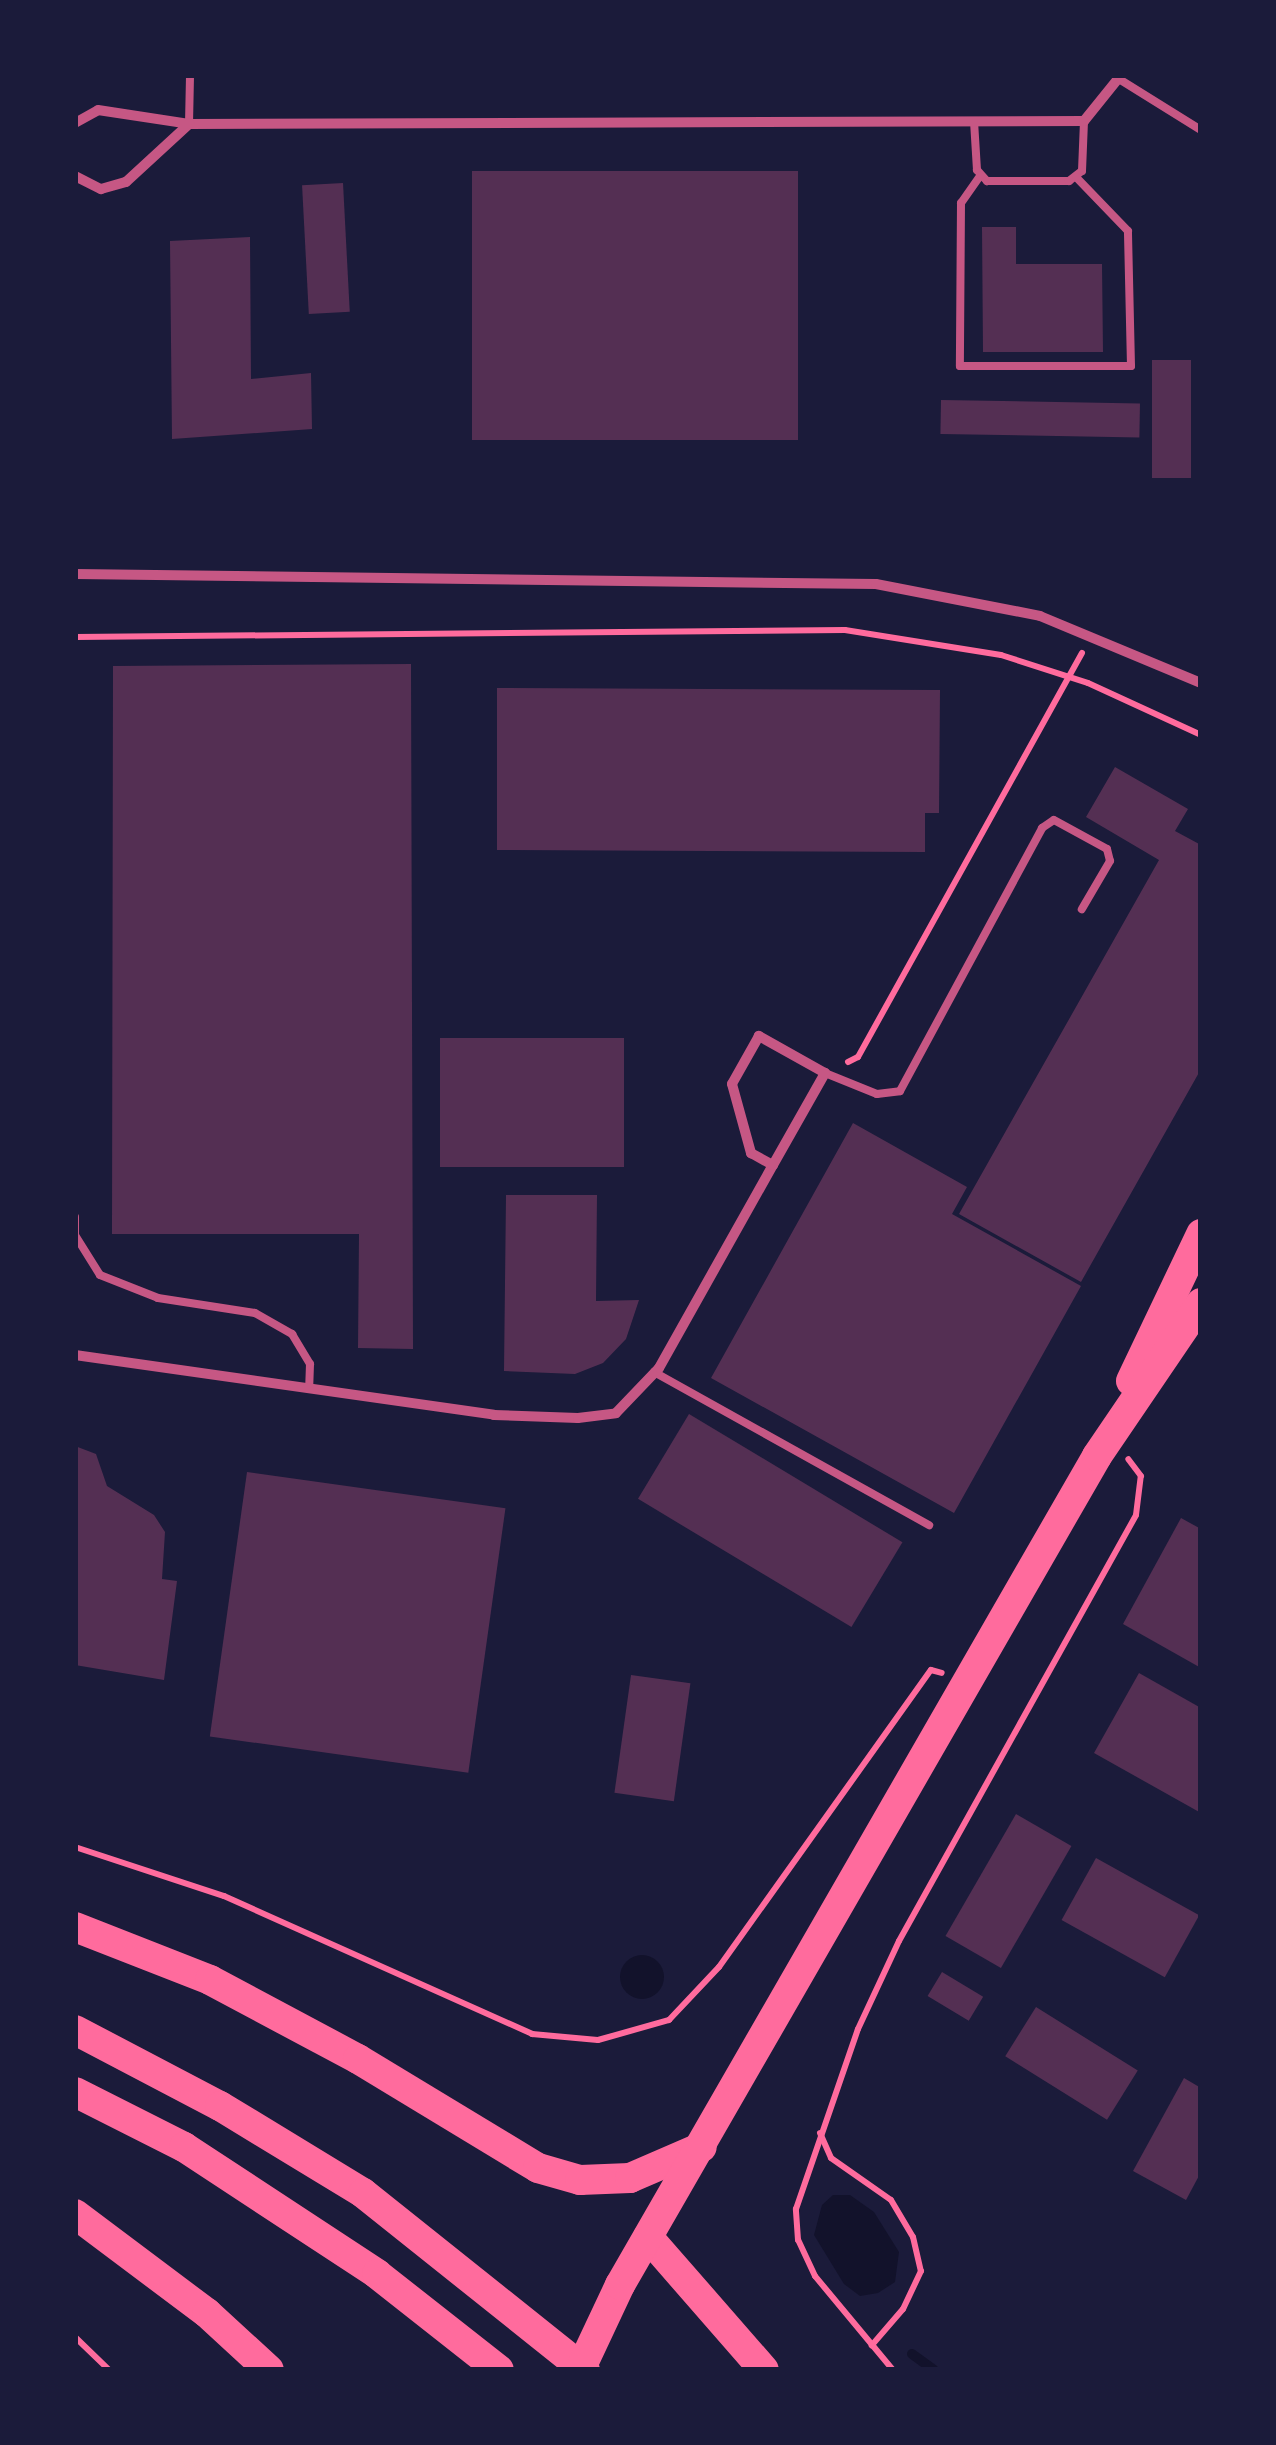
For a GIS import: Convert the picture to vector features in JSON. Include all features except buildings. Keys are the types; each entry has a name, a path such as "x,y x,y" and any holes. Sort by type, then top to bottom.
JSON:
{"highway":[{"path":"1104,1446 1201,1234"},
{"path":"75,2030 220,2106 363,2193 583,2370 620,2285 1104,1446 1201,1303"},
{"path":"75,1927 210,1980 358,2058 538,2168 580,2180 630,2178 702,2148"},
{"path":"75,2092 200,2157 377,2274 499,2370"},
{"path":"75,2214 207,2313 269,2370"},
{"path":"648,2236 764,2370"}],"street":[{"path":"75,123 98,110 189,124 1084,121 1120,77"},
{"path":"75,176 100,189 126,182 189,124"},
{"path":"75,574 876,584 947,594 1092,634 1201,683"},
{"path":"75,1356 494,1415 578,1418 616,1413 654,1372 773,1165 824,1073 759,1036 732,1084 751,1153 773,1165"}],"lane":[{"path":"189,124 190,75"},
{"path":"1120,77 1201,130"},
{"path":"1077,178 1084,121"},
{"path":"974,122 980,176 962,203 960,366 1130,366 1128,231 1077,178 980,176"},
{"path":"824,1073 877,1094 900,1091 1042,828 1054,820 1107,849 1110,861 1082,909"},
{"path":"75,1216 75,1235 100,1274 158,1298 255,1313 292,1334 310,1364 309,1388"},
{"path":"654,1372 929,1526"}],"path":[{"path":"75,637 844,630 924,638 1070,677 1201,735"},
{"path":"824,1073 858,1057 1092,634"},
{"path":"893,2370 815,2276 798,2240 796,2209 819,2132 898,1941 1136,1515 1141,1476 1104,1446"},
{"path":"75,1848 224,1896 532,2034 598,2040 668,2020 719,1967 931,1670 969,1681"},
{"path":"819,2132 830,2158 891,2200 913,2236 922,2271 903,2309 872,2345"},
{"path":"75,2337 110,2370"}],"shaded area":[{"path":"642,1955 657,1962 664,1977 657,1992 642,1999 627,1992 620,1977 627,1962"},
{"path":"833,2195 850,2195 874,2212 899,2252 895,2282 878,2293 860,2296 844,2284 814,2235 822,2205"}],"waterway":[{"path":"912,2354 934,2370"}]}
